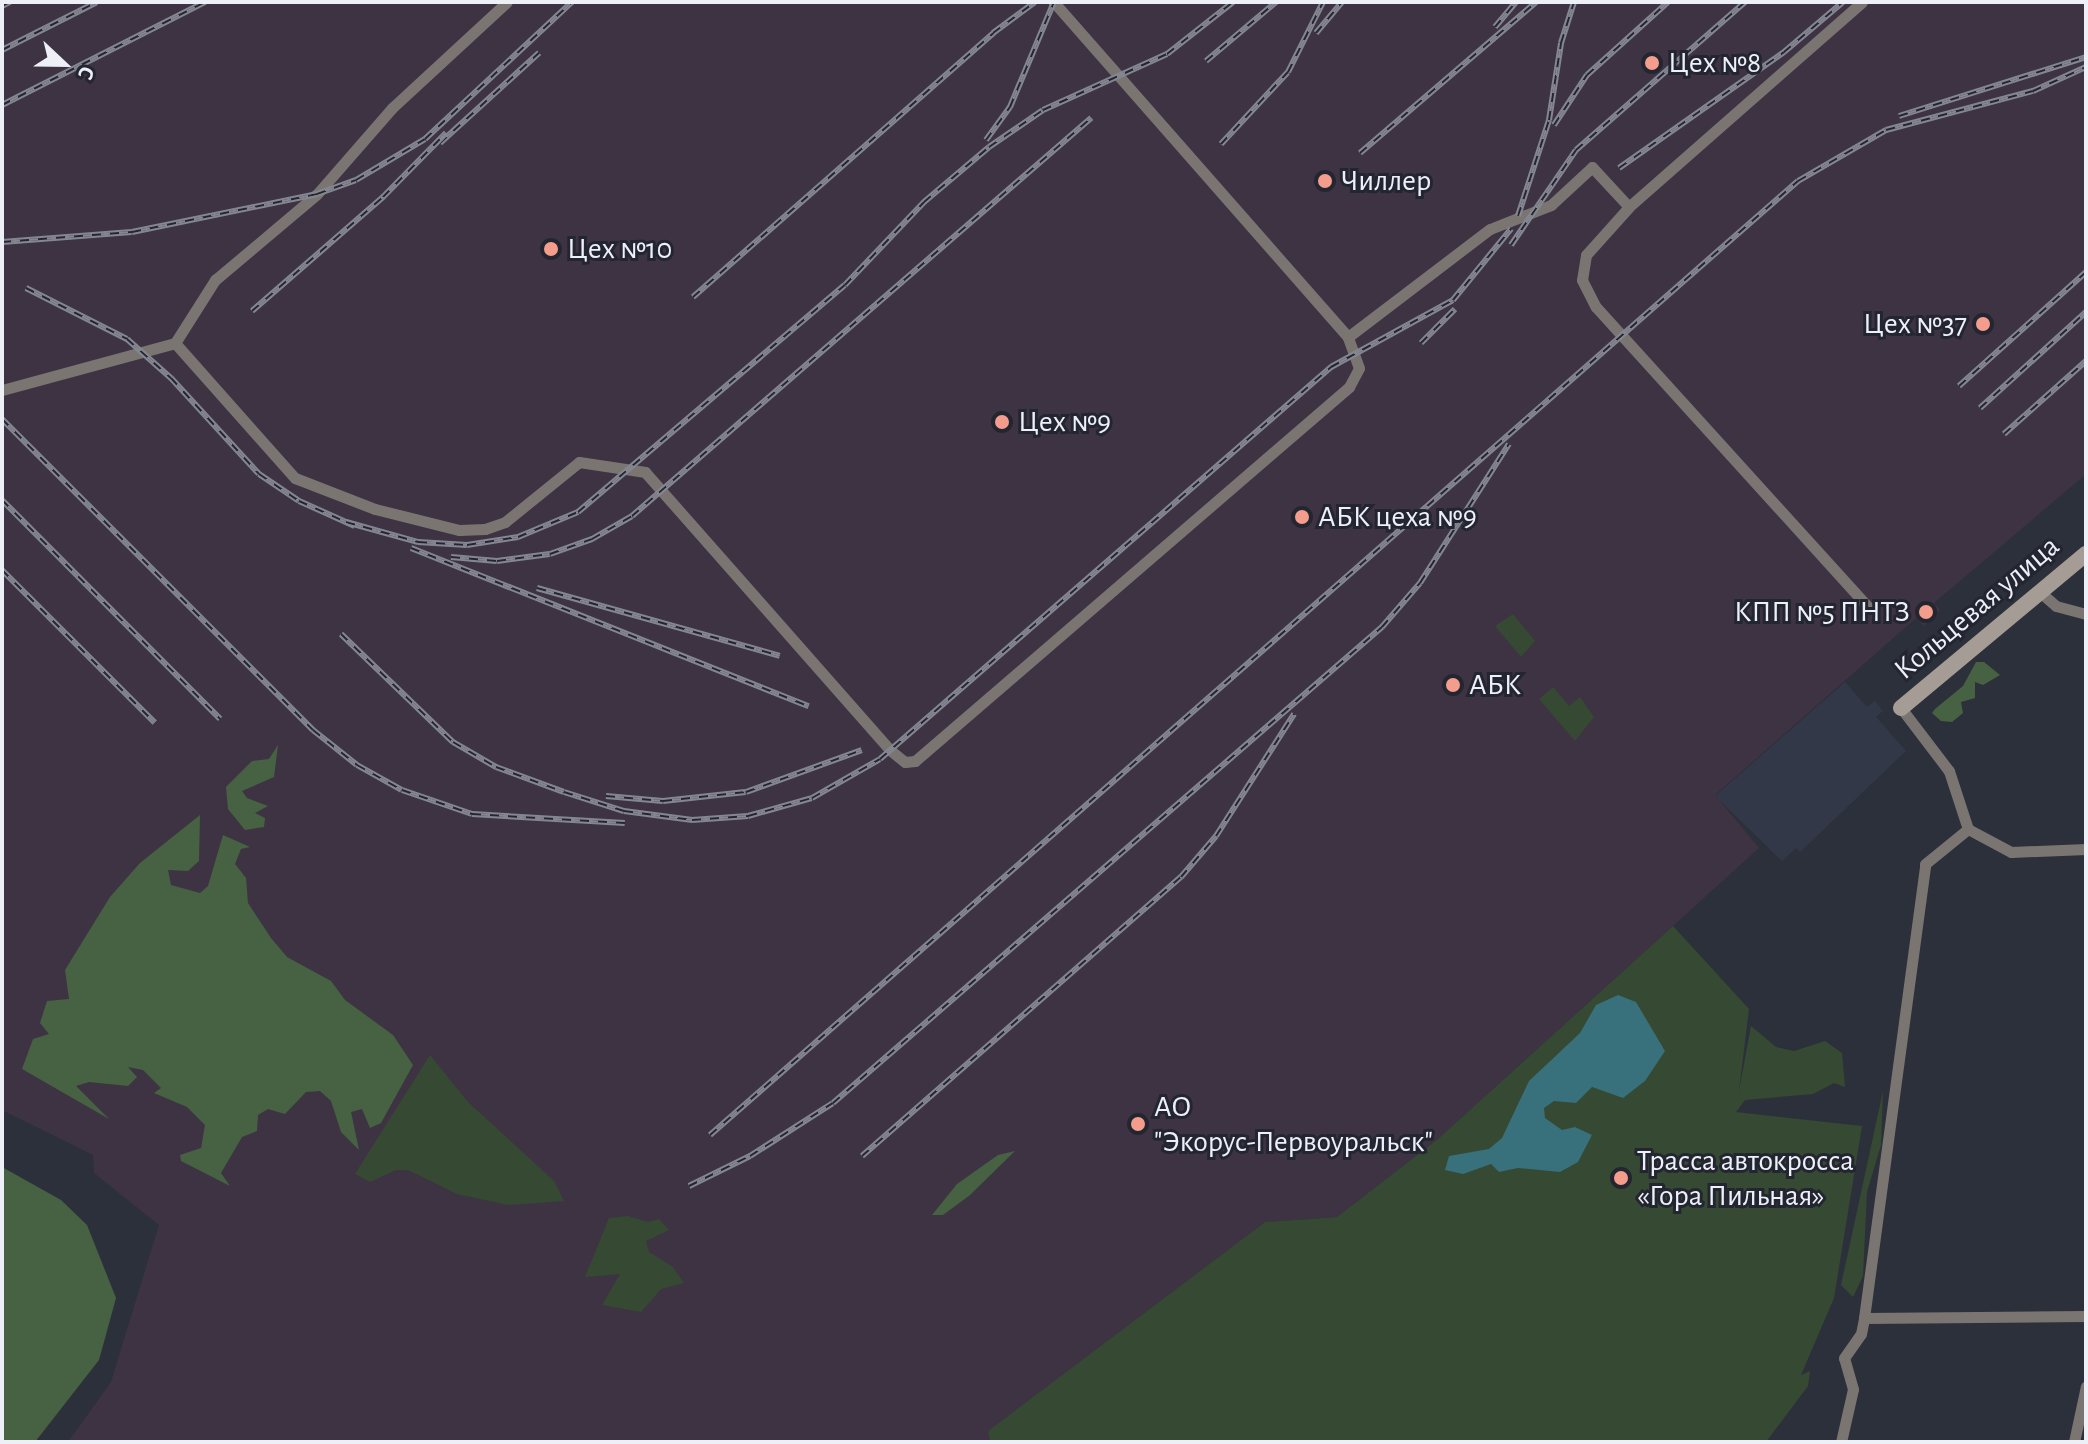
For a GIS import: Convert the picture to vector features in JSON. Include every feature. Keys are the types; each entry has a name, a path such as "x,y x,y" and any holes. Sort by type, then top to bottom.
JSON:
{"street":[{"path":"2,390 175,343 215,280 317,194 392,108 507,2"},
{"path":"175,343 295,478 375,509 459,530 485,529 515,515 579,462 645,472 890,750 910,762 934,748 1349,387 1359,368 1348,337 1054,2"},
{"path":"1862,2 1629,207 1586,255 1586,294 1751,483 1867,606"},
{"path":"1348,337 1490,229 1551,205 1592,167 1629,207"},
{"name":"Кольцевая улица","path":"1968,829 1949,771 1901,708 2086,554"},
{"path":"2040,592 2056,606 2086,614"},
{"path":"1841,1442 1853,1389 1844,1358 1861,1334 1864,1318 1925,864 1968,829 2011,852 2086,849"},
{"path":"1864,1318 2086,1316"},
{"path":"2074,1442 2086,1386"}],"shaded area":[{"path":"2,2 2086,2 2086,474 1934,603 1940,610 1924,626 1916,618 1715,795 1759,848 1439,1138 1337,1217 1265,1222 988,1431 990,1442 68,1442 111,1382 159,1225 94,1173 93,1155 2,1110"},
{"path":"1845,682 1867,707 1875,701 1883,711 1876,717 1906,751 1800,852 1796,848 1782,861 1715,796"}],"green space":[{"path":"1513,614 1535,641 1521,657 1495,626"},
{"path":"1976,662 1984,662 2000,675 1983,685 1975,682 1975,698 1961,702 1963,713 1952,722 1941,721 1932,713 1963,686"},
{"path":"1553,687 1569,706 1580,697 1594,717 1575,741 1539,699"},
{"path":"278,745 274,777 242,791 247,798 268,806 255,813 265,818 264,827 245,830 228,809 226,787 252,761 269,759"},
{"path":"200,815 199,861 188,871 168,870 171,885 200,893 208,886 223,835 250,847 241,849 235,864 246,878 248,903 271,938 287,957 331,981 345,1000 393,1035 413,1065 381,1123 370,1128 362,1109 351,1112 359,1150 341,1132 331,1101 320,1091 306,1092 285,1114 268,1109 258,1115 257,1131 242,1137 221,1173 230,1186 181,1161 180,1155 201,1148 205,1125 187,1107 154,1093 161,1088 143,1070 128,1067 137,1077 128,1086 89,1082 76,1086 109,1119 22,1069 33,1039 49,1034 40,1023 47,1001 69,999 65,970 110,897 140,863"},
{"name":"Трасса автокросса «Гора Пильная»","path":"1673,926 1749,1009 1739,1091 1751,1026 1776,1047 1794,1051 1825,1041 1842,1053 1845,1087 1834,1083 1813,1094 1745,1100 1736,1112 1862,1126 1834,1298 1801,1375 1810,1371 1808,1386 1766,1442 990,1442 988,1431 1265,1222 1337,1217 1439,1138"},
{"path":"430,1055 468,1102 554,1181 564,1201 508,1205 457,1194 408,1170 396,1170 370,1182 355,1174"},
{"path":"1883,1091 1881,1145 1867,1192 1863,1276 1853,1297 1841,1285"},
{"path":"1015,1151 970,1195 943,1215 932,1215 957,1184 998,1155"},
{"path":"2,1167 61,1200 87,1225 116,1298 99,1360 35,1442 2,1442"},
{"path":"628,1216 648,1222 659,1219 669,1230 646,1241 649,1252 673,1267 684,1283 661,1289 641,1312 602,1305 620,1274 585,1277 609,1218"}],"water":[{"path":"1618,995 1636,1002 1665,1051 1645,1081 1623,1098 1592,1087 1576,1103 1554,1101 1544,1108 1545,1118 1562,1130 1575,1127 1592,1135 1578,1162 1560,1172 1518,1168 1499,1172 1491,1164 1463,1174 1445,1170 1449,1156 1489,1149 1502,1138 1529,1081 1580,1033 1596,1005"}],"railway":[{"path":"2,6 10,2"},
{"path":"2,50 97,2"},
{"path":"2,105 205,2"},
{"path":"2,242 132,232 317,194 356,180 425,139 572,2"},
{"path":"693,297 993,33 1035,2"},
{"path":"986,140 1010,107 1054,2"},
{"path":"346,522 418,542 467,545 518,537 578,512 845,285 924,202 989,147 1043,110 1167,54 1233,2"},
{"path":"1206,61 1276,2"},
{"path":"1221,144 1288,72 1323,2"},
{"path":"1316,33 1342,2"},
{"path":"1495,27 1516,2"},
{"path":"1360,153 1536,2"},
{"path":"1518,216 1549,120 1561,43 1574,2"},
{"path":"1554,125 1587,75 1668,2"},
{"path":"1511,245 1576,150 1745,2"},
{"path":"1619,168 1784,52 1843,2"},
{"path":"440,143 539,53"},
{"path":"1899,116 2086,57"},
{"path":"710,1135 1798,181 1886,130 2033,91 2086,67"},
{"path":"451,557 497,561 550,554 592,539 632,516 1091,118"},
{"path":"252,311 383,197 446,133"},
{"path":"341,634 453,742 496,767 564,792 624,811 692,820 748,816 812,798 880,759 1331,367 1453,300 1511,229"},
{"path":"1959,386 2086,272"},
{"path":"26,288 127,339 171,378 259,474 299,501 355,526"},
{"path":"1421,343 1455,309"},
{"path":"1980,408 2086,312"},
{"path":"2004,434 2086,361"},
{"path":"2,419 313,730 357,765 402,790 472,814 625,823"},
{"path":"689,1186 750,1156 833,1103 1382,627 1420,583 1509,444"},
{"path":"2,500 220,719"},
{"path":"411,548 809,706"},
{"path":"2,570 155,723"},
{"path":"537,588 780,656"},
{"path":"862,1156 1181,877 1216,836 1294,714"},
{"path":"606,796 663,801 746,792 862,750"}],"place":[{"name":"Цех №8","path":"1652,63"},
{"name":"Чиллер","path":"1325,181"},
{"name":"Цех №10","path":"551,249"},
{"name":"Цех №37","path":"1983,324"},
{"name":"Цех №9","path":"1002,422"},
{"name":"АБК цеха №9","path":"1302,517"},
{"name":"КПП №5 ПНТЗ","path":"1926,612"},
{"name":"АБК","path":"1453,685"},
{"name":"АО \"Экорус-Первоуральск\"","path":"1138,1124"},
{"name":"Трасса автокросса «Гора Пильная»","path":"1621,1178"}]}
